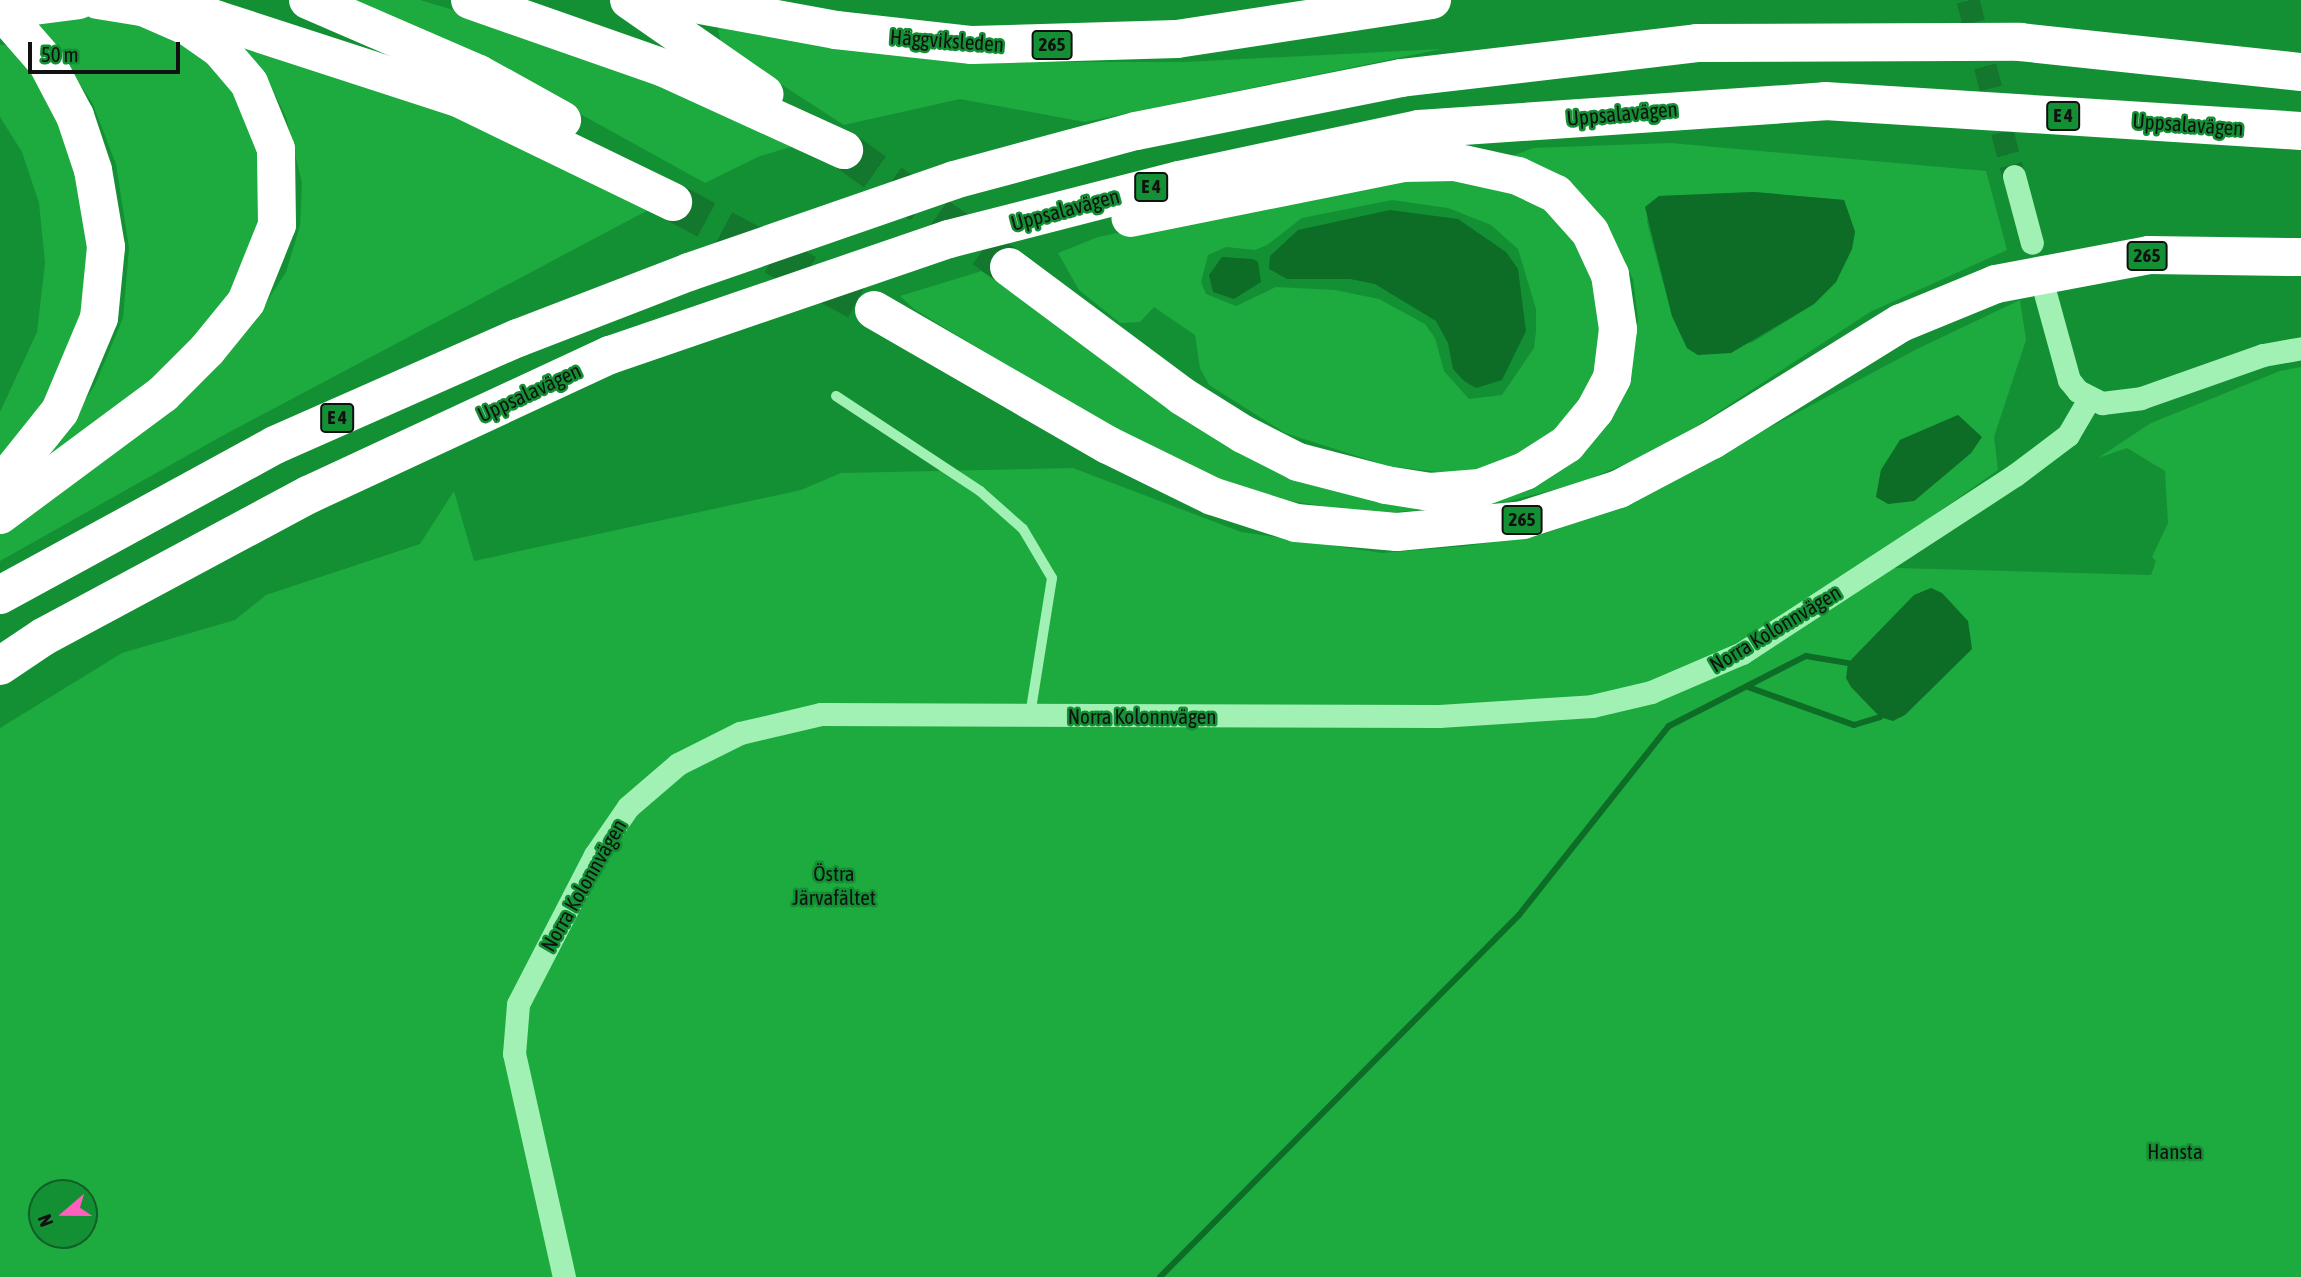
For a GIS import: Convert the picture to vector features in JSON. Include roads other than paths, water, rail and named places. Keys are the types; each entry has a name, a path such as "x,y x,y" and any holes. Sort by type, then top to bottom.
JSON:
{"highway":[{"path":"0,486 60,411 99,317 106,247 93,170 75,116 47,63 11,11 79,0"},
{"path":"116,1 299,42 458,98 686,199 479,74 308,0"},
{"path":"470,0 664,68 844,150 629,0"},
{"name":"Häggviksleden","path":"673,0 836,30 972,45 1177,39 1432,0"},
{"path":"0,515 163,394 206,350 246,302 278,225 276,149 249,83 220,48 189,27 116,1"},
{"name":"E 4","path":"0,595 275,445 518,338 689,272 954,180 1136,131 1401,78 1698,43 2020,42 2301,72"},
{"name":"Uppsalavägen","path":"0,666 43,637 308,495 610,355 949,239 1180,180 1419,129 1825,101 2301,131"},
{"path":"610,355 1062,233 1403,163 1455,162 1518,176 1556,194 1590,232 1610,275 1616,315 1612,378 1595,410 1567,444 1525,471 1480,488 1430,492 1386,485 1298,462 1243,434 1182,396 1009,267"},
{"name":"265","path":"874,310 1108,445 1212,496 1296,523 1397,532 1523,520 1619,489 1712,440 1901,323 1996,284 2149,256 2301,257"}],"street":[{"path":"2014,176 2032,243"},
{"path":"2045,293 2069,380 2089,399 2116,405 2263,355 2301,348"},
{"name":"Norra Kolonnvägen","path":"564,1277 514,1054 518,1004 595,855 628,807 678,764 740,733 821,714 1439,716 1592,706 1651,692 1742,653 2015,475 2068,435 2089,399"}],"lane":[{"path":"836,396 980,491 1023,529 1052,578 1030,716"}],"waterway":[{"path":"1160,1277 1519,915 1669,726 1806,656 1848,663"},
{"path":"1748,687 1854,725 1880,717"}],"tunnel":[{"path":"1968,0 2014,176"},
{"path":"844,150 1009,267"},
{"path":"673,202 874,310"}],"park label":[{"name":"Östra Järvafältet","path":"834,885"},
{"name":"Hansta","path":"2175,1151"}]}
